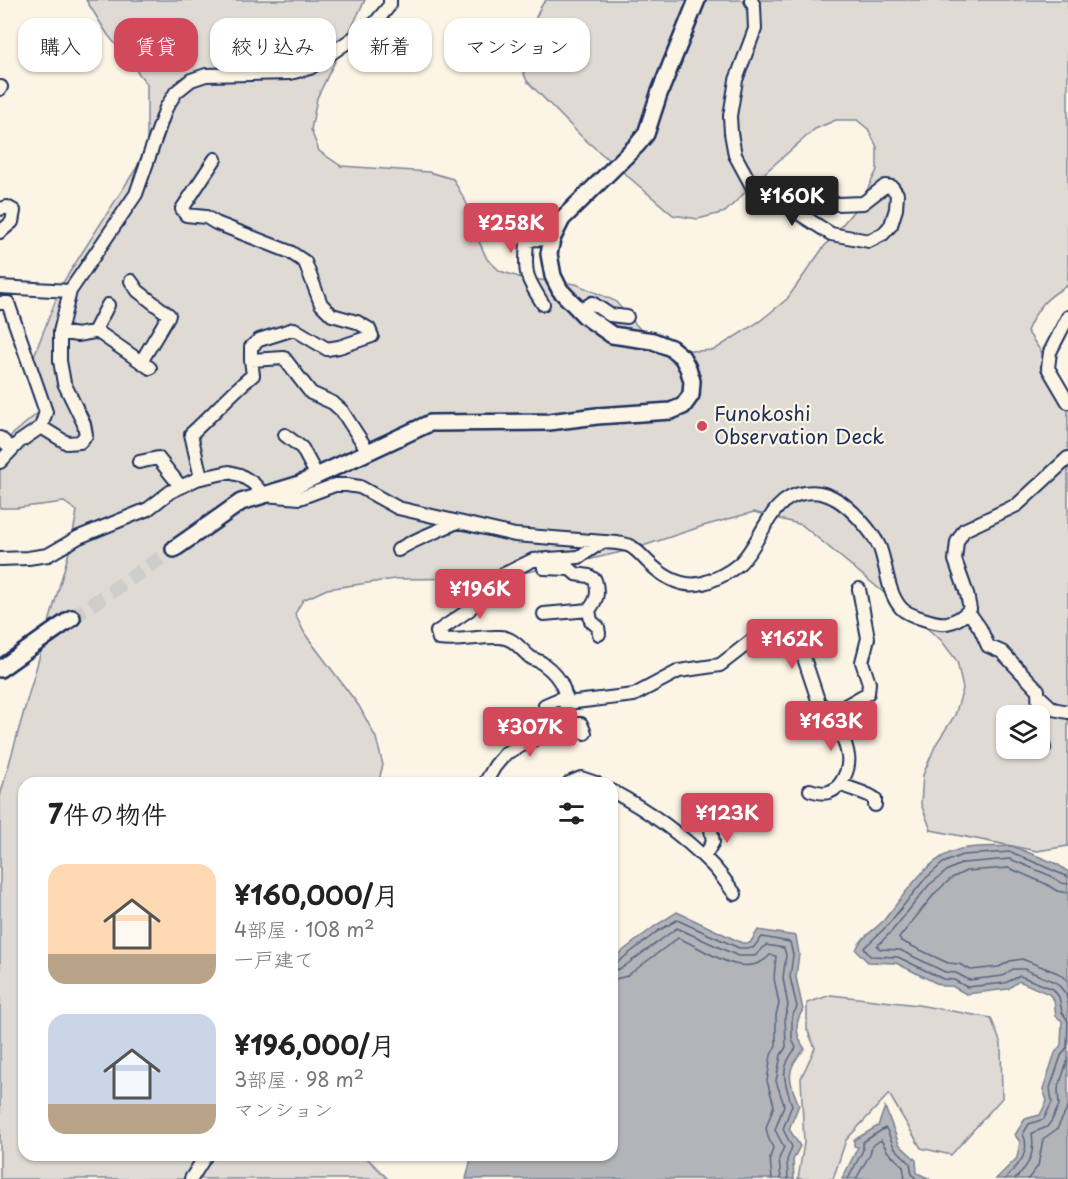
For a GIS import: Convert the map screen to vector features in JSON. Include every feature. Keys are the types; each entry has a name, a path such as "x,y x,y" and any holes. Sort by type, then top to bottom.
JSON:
{"street":[{"path":"41,427 67,442 80,442 86,435 84,424 64,383 60,361 60,332 70,291 136,194 166,108 176,92 191,80 206,75 290,73 310,68 375,23 390,6 390,0"},
{"path":"174,549 241,502 297,485 430,423 549,422 671,411 683,406 691,395 692,381 682,357 671,348 652,341 612,335 580,311 560,290 553,276 549,254 552,240 562,219 646,134 659,94 697,0"},
{"path":"751,0 754,6 755,29 736,80 730,116 735,155 754,190 761,197 784,204 831,234 869,241 883,234 891,225 896,209 897,194 892,187 885,186 863,203 837,204"},
{"path":"201,478 192,434 225,402 229,395 254,375 251,347 259,340 294,329 327,349 372,336 369,329 357,321 332,315 321,304 305,261 290,252 206,217 186,215 182,209 216,159"},
{"path":"0,209 7,207 14,211 12,222 0,232"},
{"path":"543,304 526,276 527,242 534,238 552,240"},
{"path":"95,330 146,365 169,315 138,291 131,281"},
{"path":"0,287 70,291"},
{"path":"0,303 8,303 46,412 41,427 12,449 0,462"},
{"path":"580,311 591,303 610,315 627,317"},
{"path":"60,332 77,335 94,332 108,305"},
{"path":"1068,317 1050,352 1048,368 1068,402"},
{"path":"251,360 284,358 311,393 333,403 342,411 368,451"},
{"path":"285,435 302,448 316,476"},
{"path":"0,438 12,449"},
{"path":"139,462 158,458 181,487"},
{"path":"0,559 48,555 79,537 148,509 170,492 201,478 229,472 240,475 253,483 264,495 300,498 335,485 347,485 360,487 398,508 515,535 630,546 670,580 687,584 702,584 717,578 739,564 779,504 794,494 815,491 835,498 868,529 879,548 892,590 901,608 914,616 945,624 963,616 970,609 955,560 957,542 964,530 1017,505 1068,458"},
{"path":"398,550 414,540 457,522"},
{"path":"565,724 566,700 562,681 540,661 532,660 513,640 501,637 452,641 439,639 436,632 469,610 492,580 533,560 579,557 602,542"},
{"path":"543,560 544,568 570,569 576,574 595,580 598,589 596,600 589,610 591,621 598,627 599,634"},
{"path":"545,705 566,700 634,695 678,671 720,665 751,641 783,640 796,646 804,658 819,702 829,710 840,709 868,693 869,683 862,662 868,639 859,589"},
{"path":"544,614 589,610"},
{"path":"968,611 980,628 988,646 1002,652 1038,690 1039,705"},
{"path":"0,669 72,618"},
{"path":"1039,696 1053,709 1068,712"},
{"path":"810,790 820,793 831,792 840,784 848,769 848,756 833,710"},
{"path":"489,777 506,753 565,724 581,724 585,733"},
{"path":"840,784 856,792 872,795 875,799 874,805"},
{"path":"618,794 665,824 711,862 735,894"},
{"path":"704,857 713,842 710,823"},
{"path":"191,1179 202,1161"}],"shaded area":[{"path":"86,0 365,0 356,18 348,18 348,35 336,59 336,18 210,18 210,72 330,72 317,98 311,130 319,151 341,166 429,172 453,179 467,204 477,237 487,259 500,271 522,278 576,284 615,301 647,337 663,345 696,351 714,350 760,321 787,299 823,248 861,202 877,170 877,147 868,129 857,120 836,120 815,129 725,212 698,219 673,215 582,137 527,81 523,72 590,72 590,18 536,18 546,0 1068,0 1068,285 1053,294 1043,304 1027,331 1068,391 1068,846 1037,851 931,830 921,804 923,775 936,744 955,715 963,689 957,661 941,640 802,525 754,512 634,549 496,578 395,579 327,589 303,600 295,614 305,634 359,706 376,738 383,765 380,777 18,777 18,1161 370,1161 388,1179 0,1179 0,796 71,545 77,511 64,502 0,508 0,445 40,411 32,361 62,284 137,167 147,143 147,84 137,72 198,72 198,18 114,18 114,43 102,25 102,18 97,18"},
{"path":"831,995 918,1005 991,1018 1001,1044 1002,1098 951,1155 921,1148 889,1094 846,1140 833,1179 798,1179 804,1143 801,1078 815,1048 807,1029 807,1003"}],"water":[{"path":"1012,846 1057,864 1068,872 1068,1179 996,1179 1017,1158 1020,1142 1015,1135 1025,1119 1040,1115 1047,1101 1043,1089 1055,1053 1061,1045 1062,1021 1056,1016 1054,1000 1049,994 1019,981 1008,989 966,994 952,986 942,986 896,963 868,962 856,950 864,938 884,920 917,878 937,860 961,849"},
{"path":"677,912 742,943 750,943 758,930 796,936 799,954 796,977 803,1010 798,1019 797,1030 805,1049 794,1063 790,1076 799,1105 789,1129 800,1146 793,1160 794,1179 466,1179 470,1161 618,1161 618,954"},
{"path":"885,1107 899,1144 916,1160 917,1173 930,1179 842,1179 858,1147 854,1146 854,1140 878,1126"}],"tunnel":[{"path":"72,618 174,549"}],"place":[{"name":"Funokoshi Observation Deck","path":"702,426"}]}
